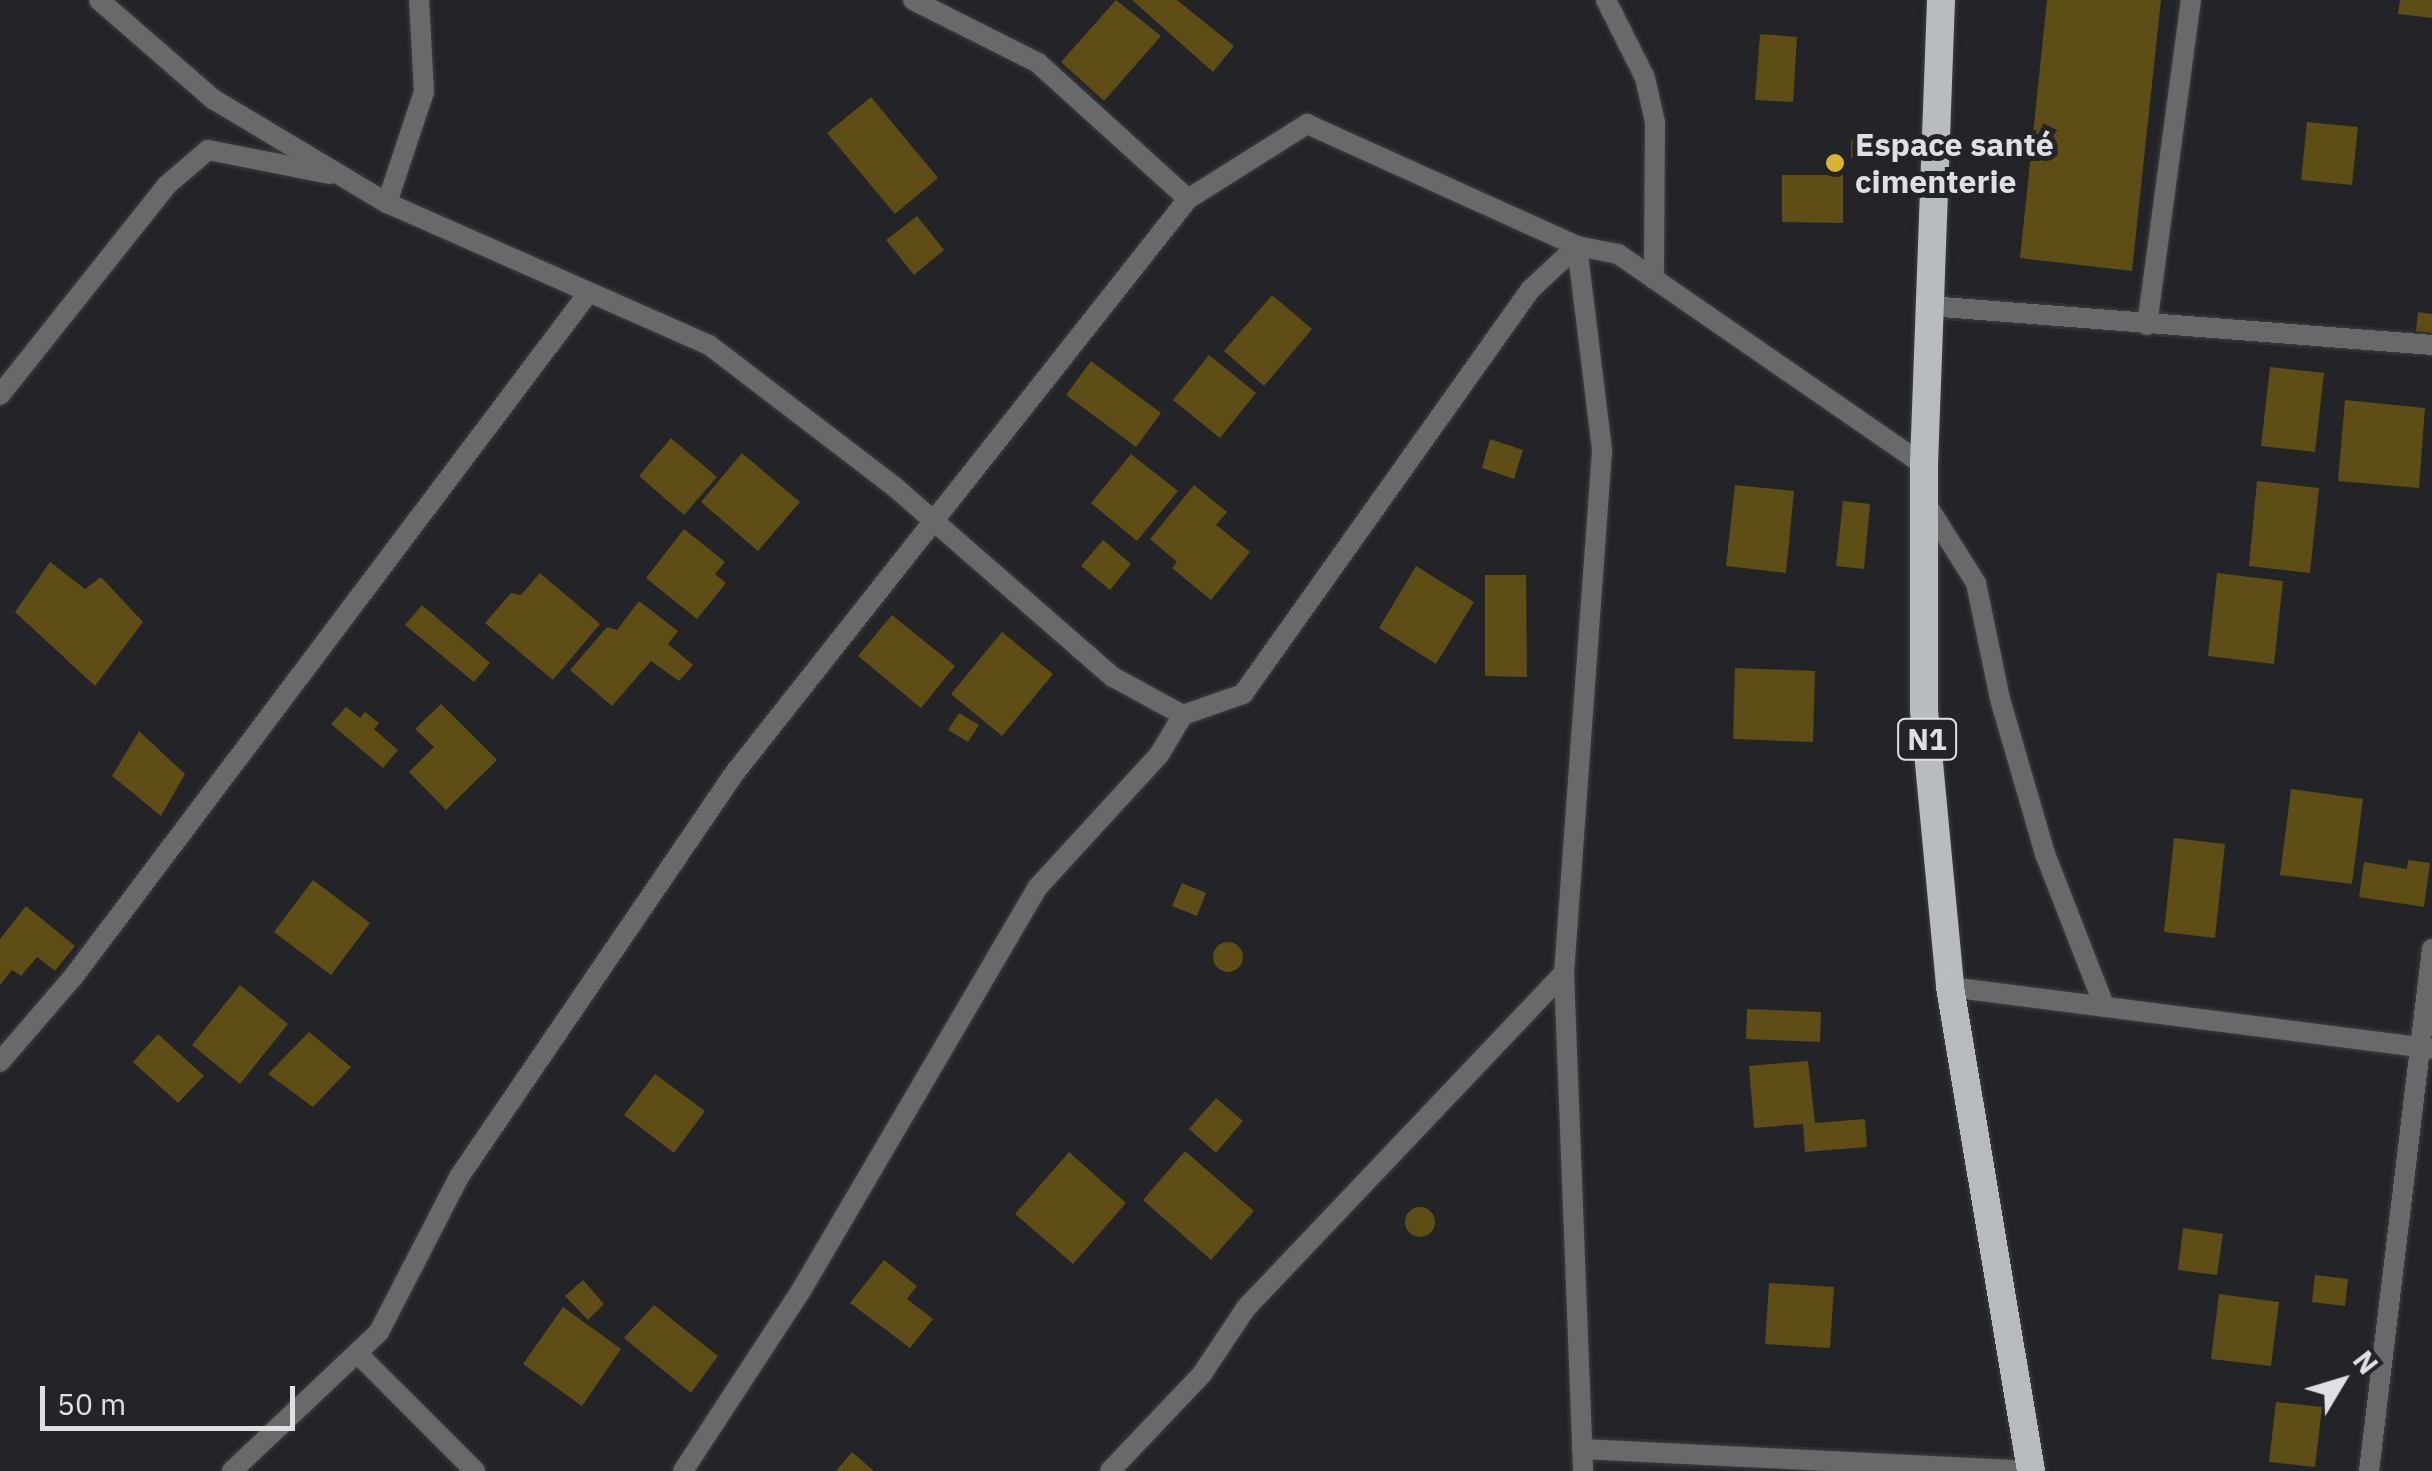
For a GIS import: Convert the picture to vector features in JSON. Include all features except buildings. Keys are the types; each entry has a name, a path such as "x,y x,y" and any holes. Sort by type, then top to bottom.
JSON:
{"highway":[{"name":"N1","path":"1941,0 1924,465 1924,710 1950,988 2029,1471"}],"street":[{"path":"98,0 213,99 387,203 586,296 644,311 708,345 933,522 1113,677 1183,714 1216,708 1242,694 1530,290 1577,246"},
{"path":"387,203 424,92 419,0"},
{"path":"913,0 1038,63 1188,199"},
{"path":"1606,0 1645,78 1655,122 1654,279"},
{"path":"2148,324 2191,0"},
{"path":"232,1471 379,1332 459,1177 737,770 1188,199 1307,124 1577,246 1618,254 1924,465"},
{"path":"0,395 167,185 208,150 346,177"},
{"path":"1577,246 1602,451 1564,973 1583,1471"},
{"path":"0,1062 74,976 586,296"},
{"path":"1929,306 2432,346"},
{"path":"1924,500 1976,583 2000,699 2045,854 2104,1006"},
{"path":"683,1471 802,1289 1037,888 1159,755 1183,714"},
{"path":"2369,1471 2424,1048 2432,949"},
{"path":"1110,1471 1202,1374 1246,1308 1564,973"},
{"path":"1950,988 2424,1048"},
{"path":"357,1353 475,1471"},
{"path":"1582,1449 1713,1463 2029,1471"}],"place":[{"name":"Espace santé cimenterie","path":"1835,163"}]}
